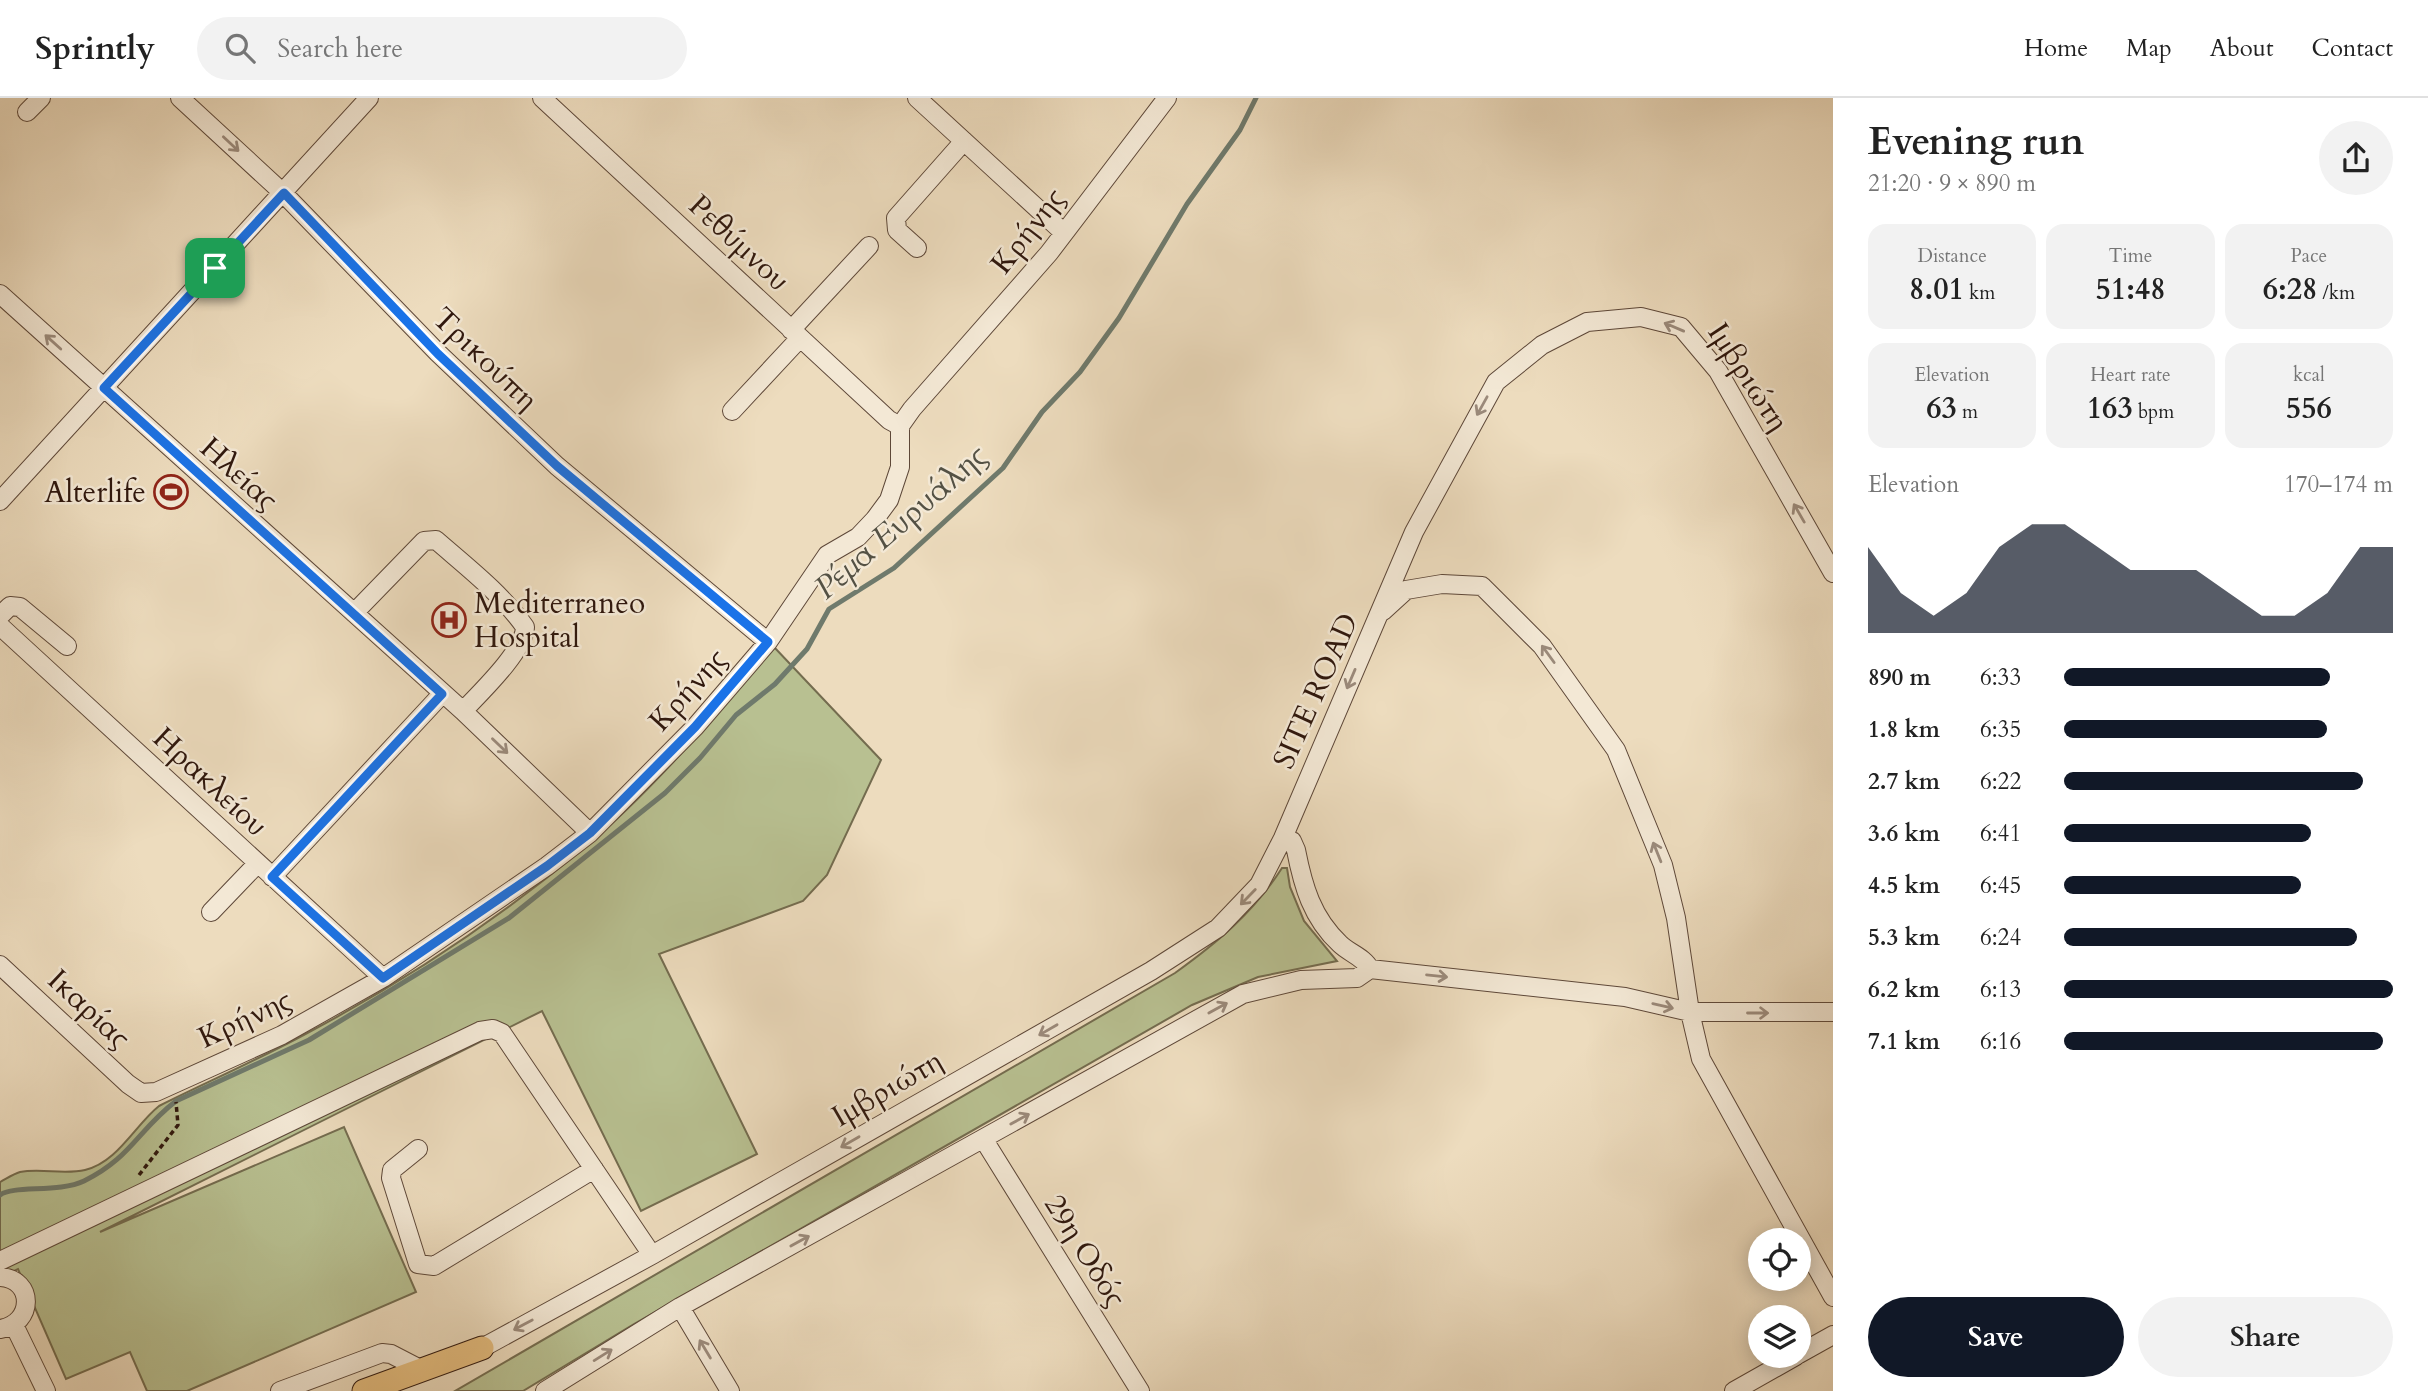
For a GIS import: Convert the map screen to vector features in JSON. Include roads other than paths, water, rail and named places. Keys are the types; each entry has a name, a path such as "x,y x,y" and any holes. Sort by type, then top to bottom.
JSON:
{"main road":[{"path":"364,1391 482,1348"},
{"path":"408,1391 482,1348"}],"street":[{"path":"27,112 41,98"},
{"name":"Τρικούπη","path":"180,98 284,193 438,354 557,466 768,642"},
{"path":"0,500 369,98"},
{"name":"Ρεθύμνου","path":"542,98 889,420 900,426"},
{"path":"917,98 1063,232"},
{"name":"Κρήνης","path":"141,1093 156,1092 282,1035 383,978 547,866 590,833 695,727 768,642 818,565 827,555 858,537 889,500 900,467 900,426 1063,232 1167,98"},
{"path":"916,248 897,230 896,218 964,141"},
{"path":"732,411 869,246"},
{"name":"Ηλείας","path":"0,293 463,711 590,833"},
{"name":"Ιμβριώτη","path":"1378,616 1414,532 1496,382 1542,345 1587,321 1641,317 1681,327 1718,370 1833,573"},
{"path":"354,613 424,541 436,540 493,590 524,627 525,638 463,711"},
{"name":"SITE ROAD","path":"1283,838 1378,616 1406,590 1442,584 1482,586 1542,646 1616,750 1658,852 1676,918 1690,1012 1701,1059 1833,1297"},
{"path":"0,616 10,607 20,607 67,646"},
{"name":"Ηρακλείου","path":"0,626 383,978"},
{"path":"272,877 442,694"},
{"path":"1283,838 1292,841 1296,850 1314,913 1349,953 1367,962 1370,969"},
{"name":"Ιμβριώτη","path":"482,1348 652,1255 1151,971 1218,928 1259,885 1283,838"},
{"path":"211,912 257,864"},
{"name":"Ικαρίας","path":"0,965 141,1093"},
{"path":"545,1391 680,1307 1242,994 1301,980 1357,978 1370,969 1625,997 1690,1012 1833,1012"},
{"path":"0,1261 480,1031 493,1028 502,1033 652,1255"},
{"name":"29η Οδός","path":"984,1140 1139,1391"},
{"path":"418,1149 392,1170 391,1178 418,1264 426,1267 434,1266 594,1169"},
{"path":"0,1276 14,1280 23,1288 27,1299 26,1311 7,1327 46,1391"},
{"path":"680,1307 730,1391"},
{"path":"1811,1347 1833,1335"},
{"path":"280,1391 382,1353 391,1354 420,1369"},
{"path":"1734,1391 1774,1368"}],"waterway":[{"name":"Ρέμα Ευρυάλης","path":"0,1195 15,1190 74,1185 100,1172 124,1153 152,1122 176,1101 309,1040 509,918 665,793 700,758 736,715 775,684 807,649 829,609 894,568 1003,468 1042,412 1080,372 1119,318 1187,204 1240,130 1256,98"}],"place":[{"name":"Alterlife","path":"171,492"},
{"name":"Mediterraneo Hospital","path":"449,620"}]}
